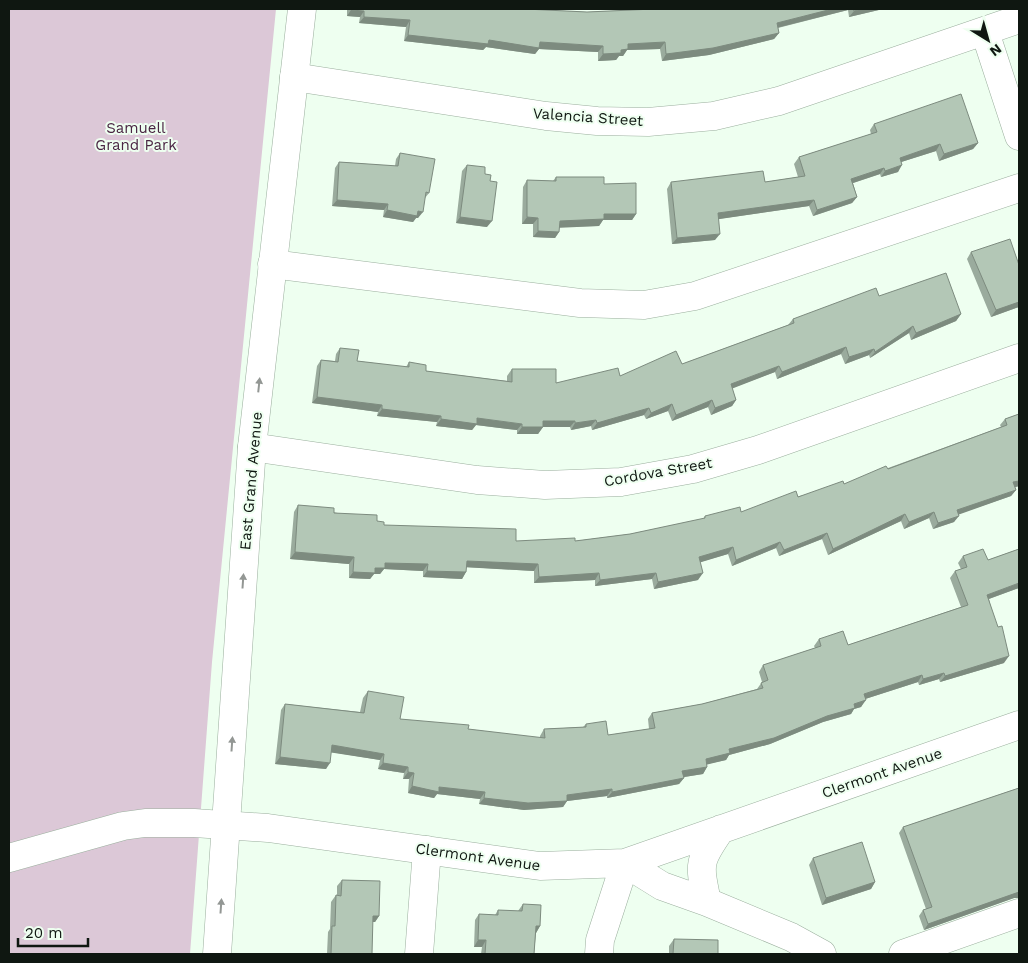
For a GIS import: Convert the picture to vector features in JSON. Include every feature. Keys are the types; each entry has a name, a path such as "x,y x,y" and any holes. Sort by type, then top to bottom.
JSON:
{"street":[{"name":"East Grand Avenue","path":"217,954 252,448 302,9"},
{"name":"Valencia Street","path":"294,77 546,116 597,121 648,122 714,116 779,101 1019,19"},
{"path":"985,32 1019,136"},
{"path":"272,264 580,303 644,305 695,296 1019,188"},
{"name":"Cordova Street","path":"252,448 477,480 545,485 621,482 693,469 758,450 1019,358"},
{"name":"Clermont Avenue","path":"9,858 123,826 145,823 227,824 540,866 625,863 1019,725"},
{"path":"707,902 700,871 705,852 721,829"},
{"path":"419,954 426,850"},
{"path":"600,954 600,940 625,863 662,886 707,902 788,946 822,954"},
{"path":"903,954 1019,913"}],"green space":[{"name":"Samuell Grand Park","path":"9,9 276,9 212,662 190,954 9,954"}],"building":[{"path":"351,9 525,9 587,12 654,9 832,9 777,23 779,33 713,48 666,54 665,42 628,44 628,49 621,50 621,53 603,54 603,46 540,42 539,48 489,40 488,44 408,35 410,20 364,17 364,11"},
{"path":"961,94 978,143 944,154 940,144 900,158 902,165 885,171 884,168 851,179 857,197 817,210 814,200 718,213 720,234 677,238 671,182 763,171 765,182 805,176 799,157 877,132 874,124"},
{"path":"400,153 435,159 429,193 426,192 423,212 418,211 417,216 387,210 388,204 337,200 339,162 398,166"},
{"path":"467,165 485,167 485,174 491,175 490,181 497,182 492,221 460,217"},
{"path":"556,177 604,177 604,184 636,183 636,214 604,214 604,219 560,221 559,232 538,231 538,218 527,217 527,180 556,181"},
{"path":"1010,239 1019,265 1019,302 996,310 971,252"},
{"path":"946,273 961,314 916,333 913,326 875,352 874,349 849,357 846,347 782,372 779,366 731,384 736,400 715,408 712,400 676,415 672,404 651,413 649,408 597,423 596,420 575,423 575,421 543,421 543,427 522,427 522,424 477,418 477,424 441,419 441,416 382,409 382,405 317,397 321,360 338,362 340,348 359,350 357,361 409,367 409,362 426,365 426,371 512,382 512,369 556,369 556,383 618,368 620,376 676,351 682,364 794,323 793,319 876,288 879,296"},
{"path":"1019,414 1019,481 1013,482 1016,490 957,510 959,516 938,523 934,512 909,522 905,514 833,549 827,533 784,550 780,542 736,560 733,547 699,557 703,573 658,582 656,573 600,580 599,573 539,577 538,564 467,561 466,572 427,571 428,564 385,563 385,568 375,568 375,573 353,572 354,557 295,552 298,505 334,508 334,513 377,515 377,521 384,522 384,525 516,529 516,541 575,538 575,541 630,534 705,518 705,516 740,507 741,512 796,491 798,497 843,481 844,484 886,466 888,469 1007,425 1005,419"},
{"path":"983,549 988,560 1019,549 1019,583 987,595 998,627 1002,626 1009,656 945,676 944,673 923,679 922,675 864,694 866,700 854,704 855,708 827,716 774,738 729,749 730,753 706,759 707,767 682,771 684,778 612,792 612,789 567,795 567,801 528,803 484,798 485,792 439,787 439,792 412,786 414,773 408,772 408,767 383,763 384,754 332,745 330,763 280,757 285,704 364,713 368,691 404,697 400,719 469,725 468,729 545,738 544,729 586,727 586,724 606,721 608,735 655,728 652,713 702,704 763,688 761,683 768,680 763,665 821,646 819,639 843,631 848,645 968,605 955,571 967,567 963,556"},
{"path":"1019,788 1019,892 928,924 923,910 932,907 903,827"},
{"path":"862,842 875,882 826,898 813,858"},
{"path":"342,880 380,881 379,916 373,916 372,954 331,954 332,926 335,926 336,895 341,896"},
{"path":"523,904 541,905 540,926 536,926 534,954 485,954 486,940 478,940 479,914 498,915 498,910 522,911"},
{"path":"674,939 718,940 718,954 673,954"}]}
